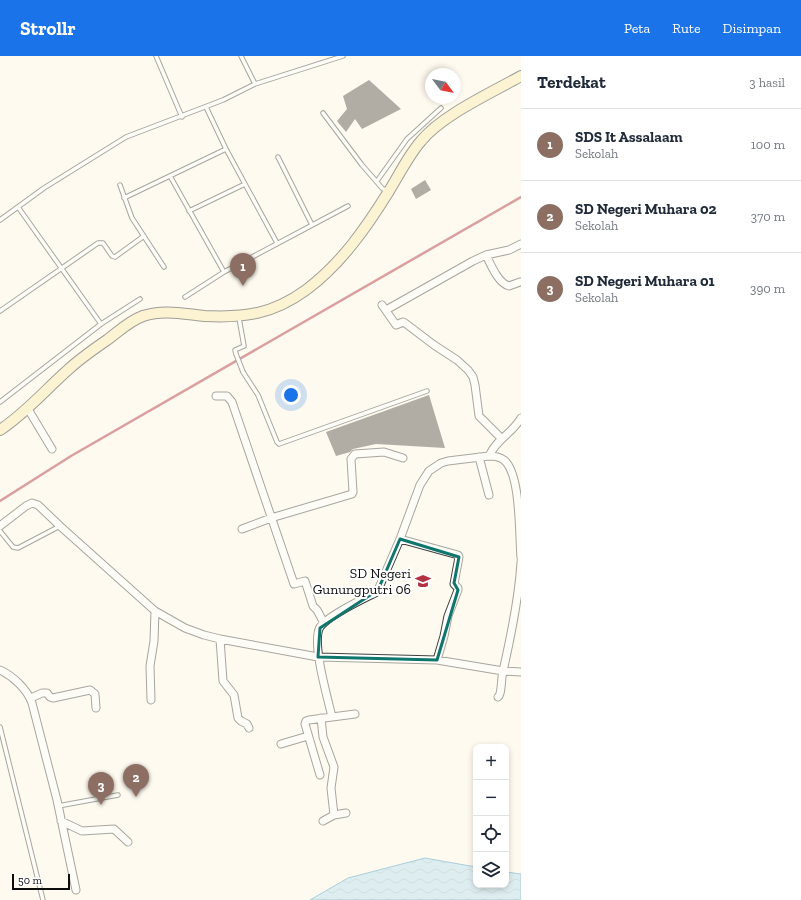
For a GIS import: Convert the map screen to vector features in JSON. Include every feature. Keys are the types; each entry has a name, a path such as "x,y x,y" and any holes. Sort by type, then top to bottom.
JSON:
{"street":[{"path":"0,430 28,409 70,368 134,320 156,313 174,312 205,316 239,316 261,312 288,301 314,283 335,264 355,241 421,140 428,132 448,114 521,76"},
{"path":"501,438 479,416 475,385 468,370 457,360 434,346 405,323 396,325 384,308 473,261 486,255 509,250 521,244"},
{"path":"486,255 504,284 510,286 520,282"},
{"path":"216,396 227,396 232,402 294,584 305,581 313,606 324,623"},
{"path":"28,409 52,449"},
{"path":"489,456 493,447 501,438 513,429 521,418"},
{"path":"242,530 271,518 352,494 351,459 355,454 386,452 404,458"},
{"path":"332,718 318,657 318,633 324,623 348,607 375,594 378,590 400,539 420,485 430,471 441,463 478,457 489,456 504,459 514,472 518,488 521,558"},
{"path":"478,457 489,496"},
{"path":"0,526 26,506 38,504 60,526 155,611 185,628 220,639 318,657 437,660 503,671 521,672"},
{"path":"400,539 455,554 459,557 454,582 458,590 448,616 437,660"},
{"path":"498,697 500,694 501,679 516,604 521,562"},
{"path":"151,700 150,666 154,641 155,611"},
{"path":"220,639 223,681 234,695 238,718 247,724 249,728"},
{"path":"0,670 14,678 31,698 58,806 76,890"},
{"path":"31,698 42,693 47,693 53,698 90,690 95,694 96,708"},
{"path":"320,775 305,722 321,718 332,718 355,714"},
{"path":"321,718 323,737 334,767 331,788 334,815"},
{"path":"281,744 308,736"},
{"path":"323,821 334,815 346,813"},
{"path":"61,821 82,832 114,829 128,842"}],"lane":[{"path":"156,56 182,117"},
{"path":"241,56 255,84"},
{"path":"0,220 44,188 126,137 182,117 223,100 255,84 343,56"},
{"path":"206,107 226,149 277,243"},
{"path":"377,181 406,139 442,108"},
{"path":"323,113 382,188 388,192"},
{"path":"124,198 226,149"},
{"path":"278,157 312,225"},
{"path":"170,176 224,272"},
{"path":"189,211 245,184"},
{"path":"120,185 132,218 164,267"},
{"path":"185,297 224,272 348,206"},
{"path":"18,207 101,324"},
{"path":"0,311 98,243 104,244 112,256 115,257 144,236"},
{"path":"0,402 101,324 140,299"},
{"path":"239,316 244,346 235,350 236,354 243,372 258,395 279,444 427,391"},
{"path":"0,531 13,547 18,548 60,526"},
{"path":"0,726 43,900"},
{"path":"58,806 118,795"}],"highlighted area":[{"path":"400,539 459,557 454,583 458,590 437,660 318,657 320,628 378,590"}],"water":[{"path":"425,858 473,866 473,888 509,888 509,872 521,874 521,900 310,900 348,878"}],"building":[{"path":"369,80 401,109 362,129 355,119 346,132 337,121 347,109 343,96"},
{"path":"425,180 431,190 416,199 411,189"},
{"path":"429,395 445,448 376,444 353,449 350,452 336,456 326,432"}],"railway":[{"path":"0,501 71,456 521,197"}],"place":[{"name":"SDS It Assalaam","path":"243,286"},
{"name":"SD Negeri Gunungputri 06","path":"423,581"},
{"name":"SD Negeri Muhara 02","path":"136,797"},
{"name":"SD Negeri Muhara 01","path":"101,805"}]}
